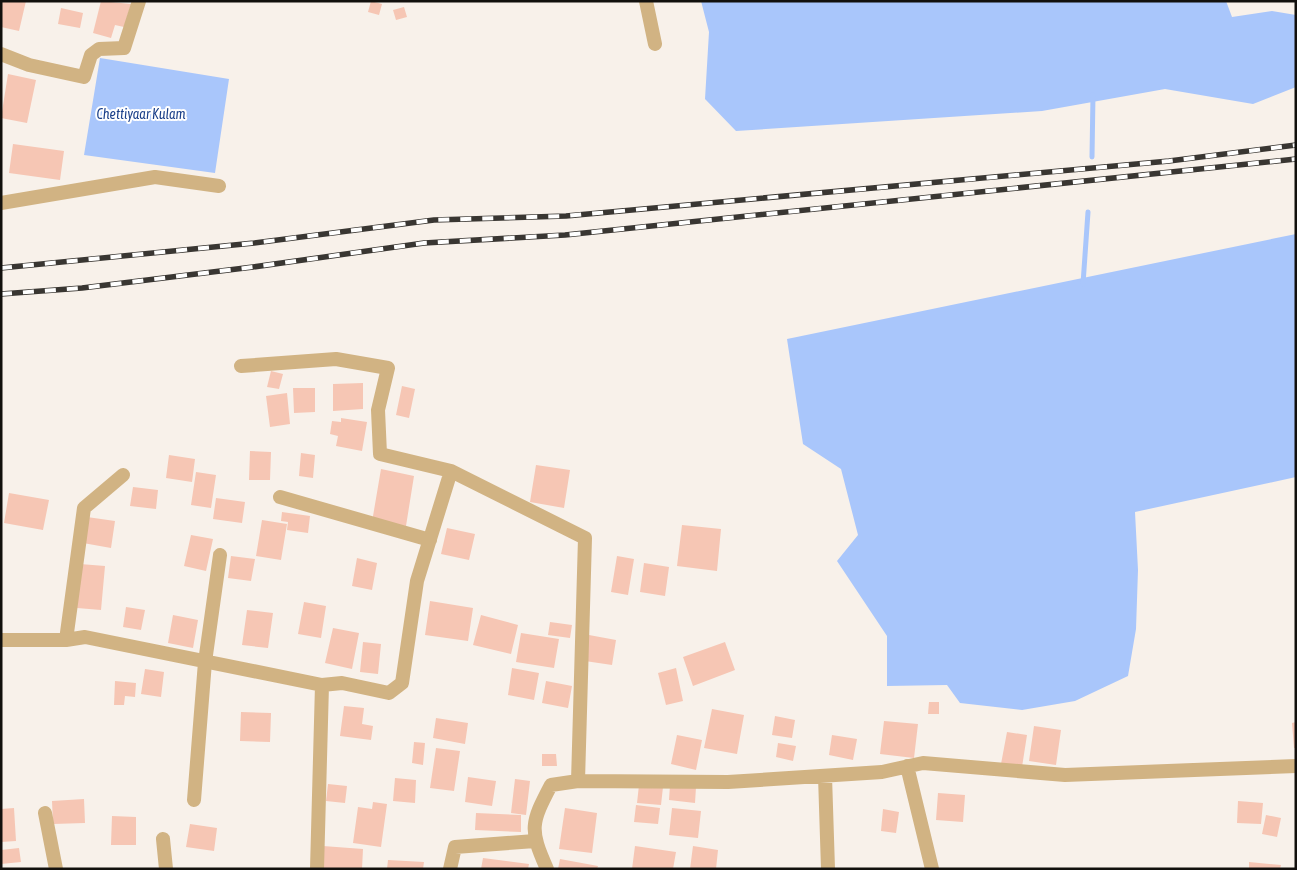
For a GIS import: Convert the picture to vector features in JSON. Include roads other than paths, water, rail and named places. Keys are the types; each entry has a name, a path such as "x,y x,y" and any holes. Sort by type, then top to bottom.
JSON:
{"street":[{"path":"1,54 29,65 84,77 92,55 99,49 124,48 139,1"},
{"path":"646,1 655,44"},
{"path":"1,203 155,177 219,186"},
{"path":"241,366 336,359 388,368 378,410 380,454 451,471 585,538 578,781"},
{"path":"1,640 66,640 85,637 322,685 342,683 389,693 402,684 417,581 451,471"},
{"path":"66,640 84,508 123,474"},
{"path":"280,497 430,540"},
{"path":"194,800 205,662 220,555"},
{"path":"317,869 322,685"},
{"path":"546,869 535,841 536,814 551,785 578,781 728,782 882,772 923,763 1065,775 1296,766"},
{"path":"907,766 932,869"},
{"path":"825,776 828,869"},
{"path":"45,813 56,869"},
{"path":"163,839 166,869"},
{"path":"450,869 455,847 535,841"}],"water":[{"path":"701,1 1226,1 1232,17 1272,11 1296,15 1296,87 1253,104 1165,89 1042,111 736,131 705,99 709,32"},
{"name":"Chettiyaar Kulam","path":"100,58 229,79 215,173 84,155"},
{"path":"1296,234 1296,477 1135,512 1138,570 1136,629 1128,676 1075,701 1022,710 960,703 947,685 887,686 887,636 837,561 858,535 841,469 803,444 787,339"}],"waterway":[{"path":"1092,157 1093,95"},
{"path":"1083,284 1088,212"}],"railway":[{"path":"1,268 254,243 434,220 566,216 1169,161 1296,145"},
{"path":"1,294 82,288 424,243 565,235 1296,159"}]}
